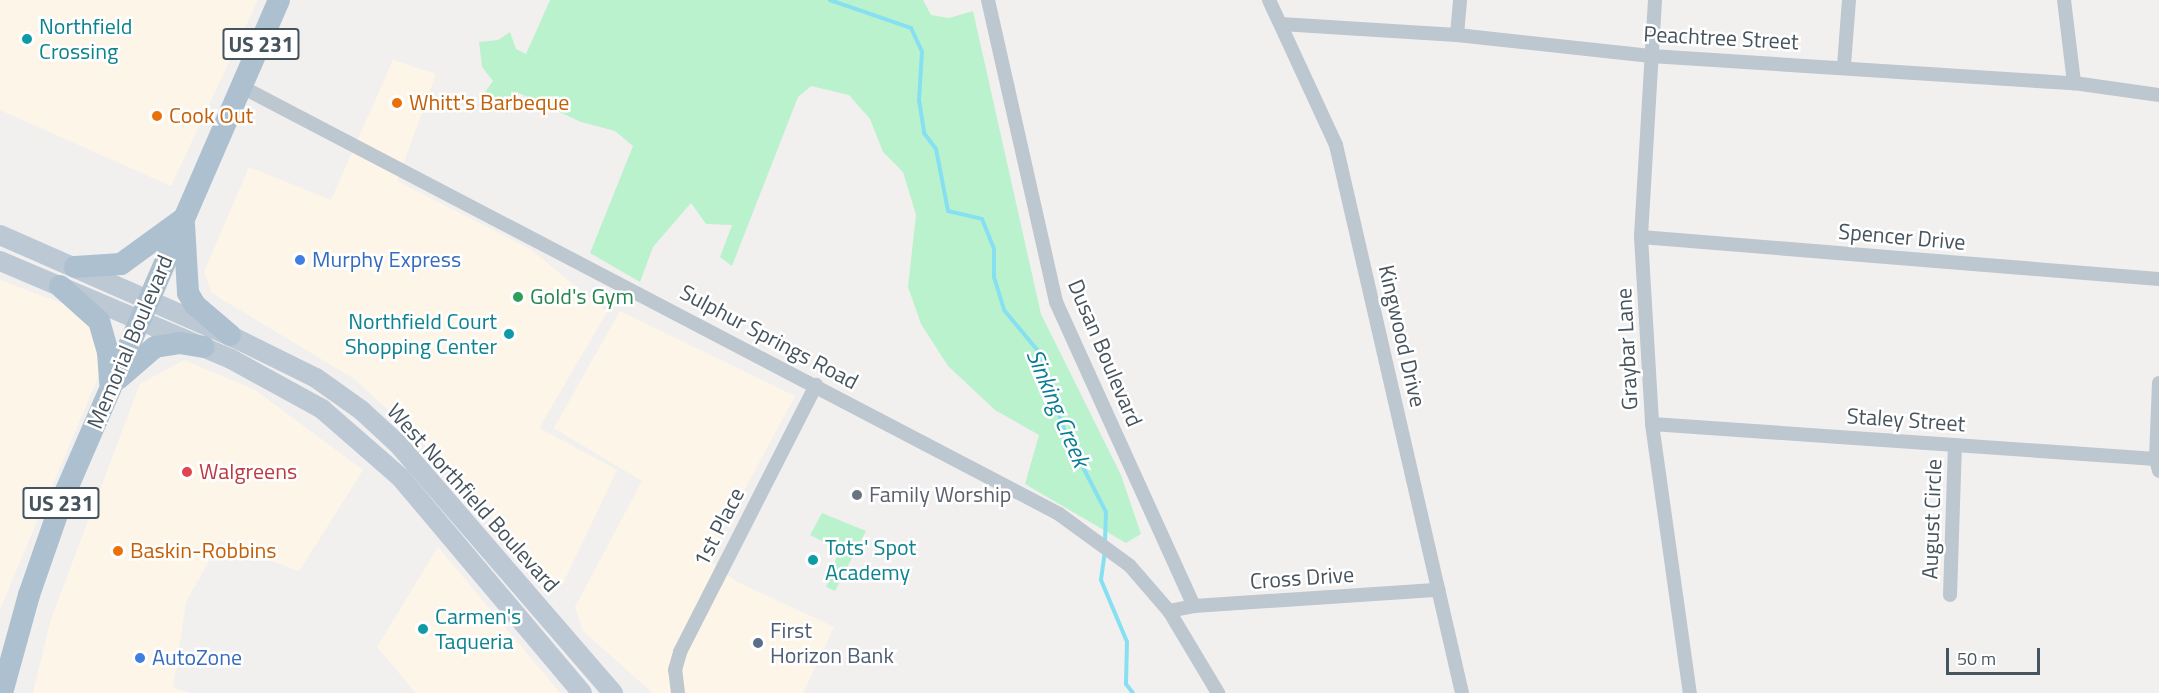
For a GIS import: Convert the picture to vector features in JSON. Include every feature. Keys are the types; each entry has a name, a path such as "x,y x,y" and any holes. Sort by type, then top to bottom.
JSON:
{"main road":[{"name":"Memorial Boulevard","path":"2,693 50,536 143,309 279,0"},
{"path":"75,267 121,264 184,218"},
{"path":"184,218 188,293 195,305 230,335"},
{"path":"0,235 75,267 143,309"},
{"path":"0,261 60,286 143,309"},
{"path":"60,286 99,321 108,352 110,387"},
{"name":"West Northfield Boulevard","path":"143,309 230,335 316,378 390,437 613,693"},
{"name":"West Northfield Boulevard","path":"143,309 204,347 322,409 401,478 582,693"},
{"path":"110,387 155,347 179,343 204,347"}],"street":[{"name":"Dusan Boulevard","path":"988,0 1056,302 1194,606"},
{"name":"Kingwood Drive","path":"1269,0 1336,145 1462,693"},
{"path":"1457,35 1460,0"},
{"name":"Graybar Lane","path":"1655,0 1641,237 1652,424 1690,693"},
{"path":"1844,65 1849,0"},
{"path":"2064,0 2074,83"},
{"name":"Peachtree Street","path":"1281,24 1457,35 1651,56 1844,65 2074,83 2159,95"},
{"name":"Sulphur Springs Road","path":"242,87 1059,514 1112,550 1169,611 1218,693"},
{"name":"Spencer Drive","path":"1641,237 2159,279"},
{"path":"2157,465 2159,383"},
{"name":"1st Place","path":"678,693 675,670 680,652 816,385"},
{"name":"Staley Street","path":"1652,424 1955,445 2157,465"},
{"name":"August Circle","path":"1950,595 1955,445"},
{"name":"Cross Drive","path":"1169,611 1194,606 1438,590"}],"shaded area":[{"path":"0,0 258,0 171,186 0,110"},
{"path":"393,60 436,74 397,181 530,249 607,312 539,428 617,470 563,583 547,582 455,473 356,380 212,293 204,272 249,167 331,200"},
{"path":"0,280 85,312 102,368 0,609"},
{"path":"620,311 795,396 707,559 737,582 834,627 803,693 653,693 583,631 575,607 642,481 554,428"},
{"path":"184,360 255,390 363,470 299,571 220,541 186,602 173,688 191,693 33,693 51,619 140,384"},
{"path":"438,547 560,693 416,693 377,647"}],"green space":[{"path":"550,0 923,0 931,15 949,18 973,11 1041,314 1121,475 1141,534 1126,543 1025,484 1039,435 995,410 948,366 921,324 908,287 916,215 903,172 883,152 870,119 849,95 811,86 798,97 732,266 720,257 732,225 706,224 691,203 653,247 640,282 590,253 633,146 615,131 581,122 519,93 507,114 480,99 493,81 482,67 479,42 498,40 510,32 516,49 526,54"},
{"path":"822,513 866,531 835,591 826,587 839,550 810,535"}],"waterway":[{"name":"Sinking Creek","path":"830,0 911,28 922,52 919,100 924,133 936,149 948,211 982,219 994,249 994,277 1004,310 1038,351 1065,432 1106,512 1105,544"},
{"name":"Sinking Creek","path":"1105,551 1101,580 1127,642 1126,684 1133,693"}],"place":[{"name":"Northfield Crossing","path":"27,39"},
{"name":"Whitt's Barbeque","path":"397,103"},
{"name":"Cook Out","path":"157,116"},
{"name":"Murphy Express","path":"300,260"},
{"name":"Gold's Gym","path":"518,297"},
{"name":"Northfield Court Shopping Center","path":"509,334"},
{"name":"Walgreens","path":"187,472"},
{"name":"Family Worship","path":"857,495"},
{"name":"Baskin-Robbins","path":"118,551"},
{"name":"Tots' Spot Academy","path":"813,560"},
{"name":"Carmen's Taqueria","path":"423,629"},
{"name":"First Horizon Bank","path":"758,643"},
{"name":"AutoZone","path":"140,658"}]}
